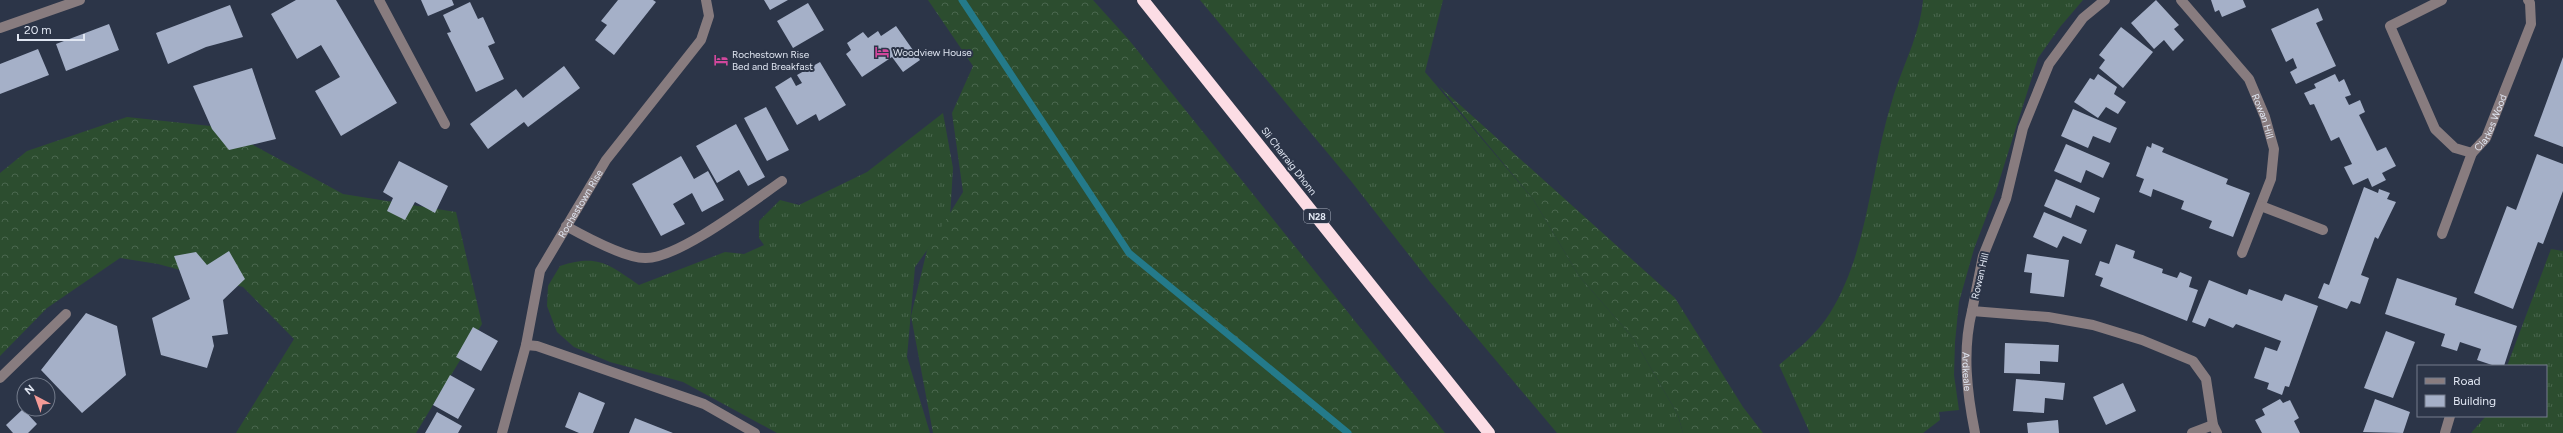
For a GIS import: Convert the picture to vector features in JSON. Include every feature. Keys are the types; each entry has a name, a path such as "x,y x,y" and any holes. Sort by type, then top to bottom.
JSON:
{"highway":[{"name":"Sli Charraig Dhonn","path":"1143,0 1489,433"}],"street":[{"path":"0,28 80,0"},
{"path":"379,0 445,124"},
{"name":"Rochestown Rise","path":"502,433 526,345 540,271 606,160 701,40 709,16 706,0"},
{"name":"Rowan Hill","path":"2105,0 2083,18 2049,64 2024,128 2006,199 1983,256 1972,311 2048,317 2093,325 2142,340 2193,361 2206,379 2215,429"},
{"name":"Rowan Hill","path":"2181,0 2249,80 2265,117 2274,149 2271,179 2242,253"},
{"name":"Clarkes Wood","path":"2442,0 2390,26 2435,129 2455,148 2472,153 2486,138 2531,24 2530,3 2528,0"},
{"path":"2442,234 2472,153"},
{"path":"566,226 594,242 644,258 662,255 731,216 782,181"},
{"path":"2261,206 2323,230"},
{"name":"Ardkeale","path":"1972,311 1967,346 1966,388 1975,433"},
{"path":"0,378 66,314"},
{"path":"526,345 537,346 704,404 755,433"},
{"path":"2445,433 2450,417"},
{"path":"2192,433 2215,429"}],"green space":[{"path":"928,0 1093,0 1129,40 1445,433 933,433 911,316 927,250 963,192 952,113 973,66"},
{"path":"1200,0 1443,0 1425,72 1533,199 1579,276 1634,339 1678,415 1683,433 1557,433 1430,282 1351,181"},
{"path":"1923,0 2083,0 2060,27 2038,58 1996,191 1974,249 1959,302 1955,342 1954,375 1959,410 1939,412 1940,420 1923,433 1810,433 1779,365 1807,341 1820,327 1830,313 1843,289 1861,236 1885,127 1896,88 1915,38"},
{"path":"1439,86 1675,298 1743,407 1763,433 1683,433 1678,415 1634,339 1579,276 1533,199"},
{"path":"943,113 953,168 950,218 915,267 907,357 930,433 777,433 683,382 610,362 574,347 557,332 547,306 548,286 560,266 584,261 594,261 619,271 639,285 725,252 744,254 764,245 759,238 759,221 780,200 799,205 867,172"},
{"path":"127,117 220,127 343,194 456,212 482,324 416,433 236,433 294,339 243,287 158,264 120,258 47,308 0,356 0,173 27,151"},
{"path":"2551,249 2563,251 2563,433 2471,433 2485,417 2547,417 2547,365 2507,365"}],"building":[{"path":"296,0 336,0 397,103 341,136 315,91 340,77 321,45 297,59 271,14"},
{"path":"421,0 452,0 454,5 428,16"},
{"path":"618,0 653,0 656,2 614,55 595,40 607,25 601,21"},
{"path":"764,0 788,0 770,10"},
{"path":"2156,0 2179,25 2174,29 2184,40 2173,51 2164,40 2154,49 2131,23"},
{"path":"2211,0 2243,0 2246,7 2222,17 2219,10 2215,12"},
{"path":"470,2 478,19 483,17 495,43 488,46 504,79 476,92 447,33 451,32 443,15"},
{"path":"808,3 824,30 793,48 777,21"},
{"path":"230,5 243,37 206,47 168,64 156,33"},
{"path":"2318,8 2323,20 2316,23 2336,66 2296,84 2290,72 2297,68 2293,58 2286,62 2271,29"},
{"path":"109,24 119,50 66,71 56,44"},
{"name":"Woodview House","path":"896,26 920,60 903,72 892,57 862,77 846,54 851,50 847,43 863,32 868,38 878,31 881,36"},
{"path":"2121,27 2153,52 2123,88 2099,68 2105,60 2099,55"},
{"path":"38,49 49,75 0,94 0,64"},
{"path":"2563,57 2563,147 2534,136"},
{"path":"820,62 846,105 819,121 816,114 797,125 775,87 791,77 796,86 802,83 797,75"},
{"path":"564,66 580,88 528,127 524,122 488,149 470,124 516,89 523,98"},
{"path":"252,68 276,139 229,150 212,129 193,86"},
{"path":"2098,74 2117,87 2114,94 2126,102 2118,114 2106,107 2098,118 2074,102 2090,78 2094,80"},
{"path":"2335,74 2339,82 2344,79 2351,95 2345,97 2349,105 2360,100 2365,112 2359,115 2377,151 2386,147 2396,166 2382,173 2386,180 2372,187 2368,178 2353,185 2344,167 2352,164 2339,137 2331,141 2314,104 2310,105 2304,93 2316,88 2314,84"},
{"path":"766,107 789,150 767,161 744,118"},
{"path":"2073,109 2117,128 2110,143 2093,136 2088,148 2061,136"},
{"path":"736,124 765,177 748,186 739,170 717,183 696,146"},
{"path":"2152,143 2164,148 2162,152 2228,179 2226,184 2250,193 2233,237 2209,228 2212,221 2181,209 2184,201 2153,189 2151,197 2139,192 2144,179 2136,176 2147,146 2151,148"},
{"path":"2066,144 2110,163 2103,178 2086,170 2081,183 2054,171"},
{"path":"2537,154 2563,164 2563,191 2543,244 2538,242 2513,309 2474,293 2507,206 2516,210"},
{"path":"681,156 694,179 708,171 724,200 702,212 692,193 673,204 685,224 661,236 632,184"},
{"path":"399,161 448,186 435,213 415,202 405,220 387,211 393,198 383,192"},
{"path":"2056,179 2100,198 2094,213 2076,205 2071,218 2044,206"},
{"path":"2364,187 2378,193 2379,189 2390,193 2387,199 2396,202 2378,239 2375,237 2361,275 2369,278 2360,304 2351,301 2347,309 2318,298 2324,283 2329,285"},
{"path":"2044,212 2087,230 2081,244 2063,236 2057,248 2033,237"},
{"path":"2116,244 2135,251 2133,258 2163,269 2162,273 2177,278 2180,272 2192,277 2189,287 2198,290 2187,321 2100,286 2103,278 2095,275 2100,261 2109,264"},
{"path":"229,251 245,279 223,300 228,334 212,336 214,346 207,368 161,355 152,318 190,299 174,256 196,252 207,265"},
{"path":"2027,254 2069,260 2064,297 2030,293 2032,273 2024,272"},
{"path":"2397,278 2457,298 2455,305 2517,326 2504,365 2492,365 2477,360 2481,349 2460,342 2457,351 2441,346 2445,334 2385,314"},
{"path":"2209,280 2247,295 2249,289 2282,301 2285,294 2318,306 2289,387 2285,386 2282,395 2267,389 2269,383 2254,378 2265,347 2277,351 2281,341 2236,324 2233,328 2209,318 2205,327 2192,322"},
{"path":"86,313 117,326 126,375 82,413 56,386 56,377 48,377 41,370"},
{"path":"473,327 498,341 481,371 456,357"},
{"path":"2386,331 2415,342 2393,398 2364,388"},
{"path":"2005,343 2059,345 2058,362 2040,361 2040,374 2004,373"},
{"path":"450,375 475,389 458,419 433,405"},
{"path":"2016,379 2065,383 2063,400 2045,398 2044,413 2013,411"},
{"path":"2123,383 2136,411 2106,425 2093,397"},
{"path":"579,392 605,403 593,433 579,433 565,427"},
{"path":"2280,399 2283,403 2290,400 2299,418 2294,421 2300,433 2262,433 2255,420 2265,415 2262,409"},
{"path":"2375,399 2410,412 2403,433 2363,432"},
{"path":"437,412 462,426 458,433 425,433"},
{"path":"16,416 16,417 30,417 37,424 28,433 13,433 6,425"},
{"path":"635,418 673,433 629,433"},
{"path":"2058,420 2059,433 2028,433 2027,423"}],"waterway":[{"path":"962,0 1129,253 1348,433"}],"place":[{"name":"Woodview House","path":"882,52"},
{"name":"Rochestown Rise Bed and Breakfast","path":"721,60"}]}
